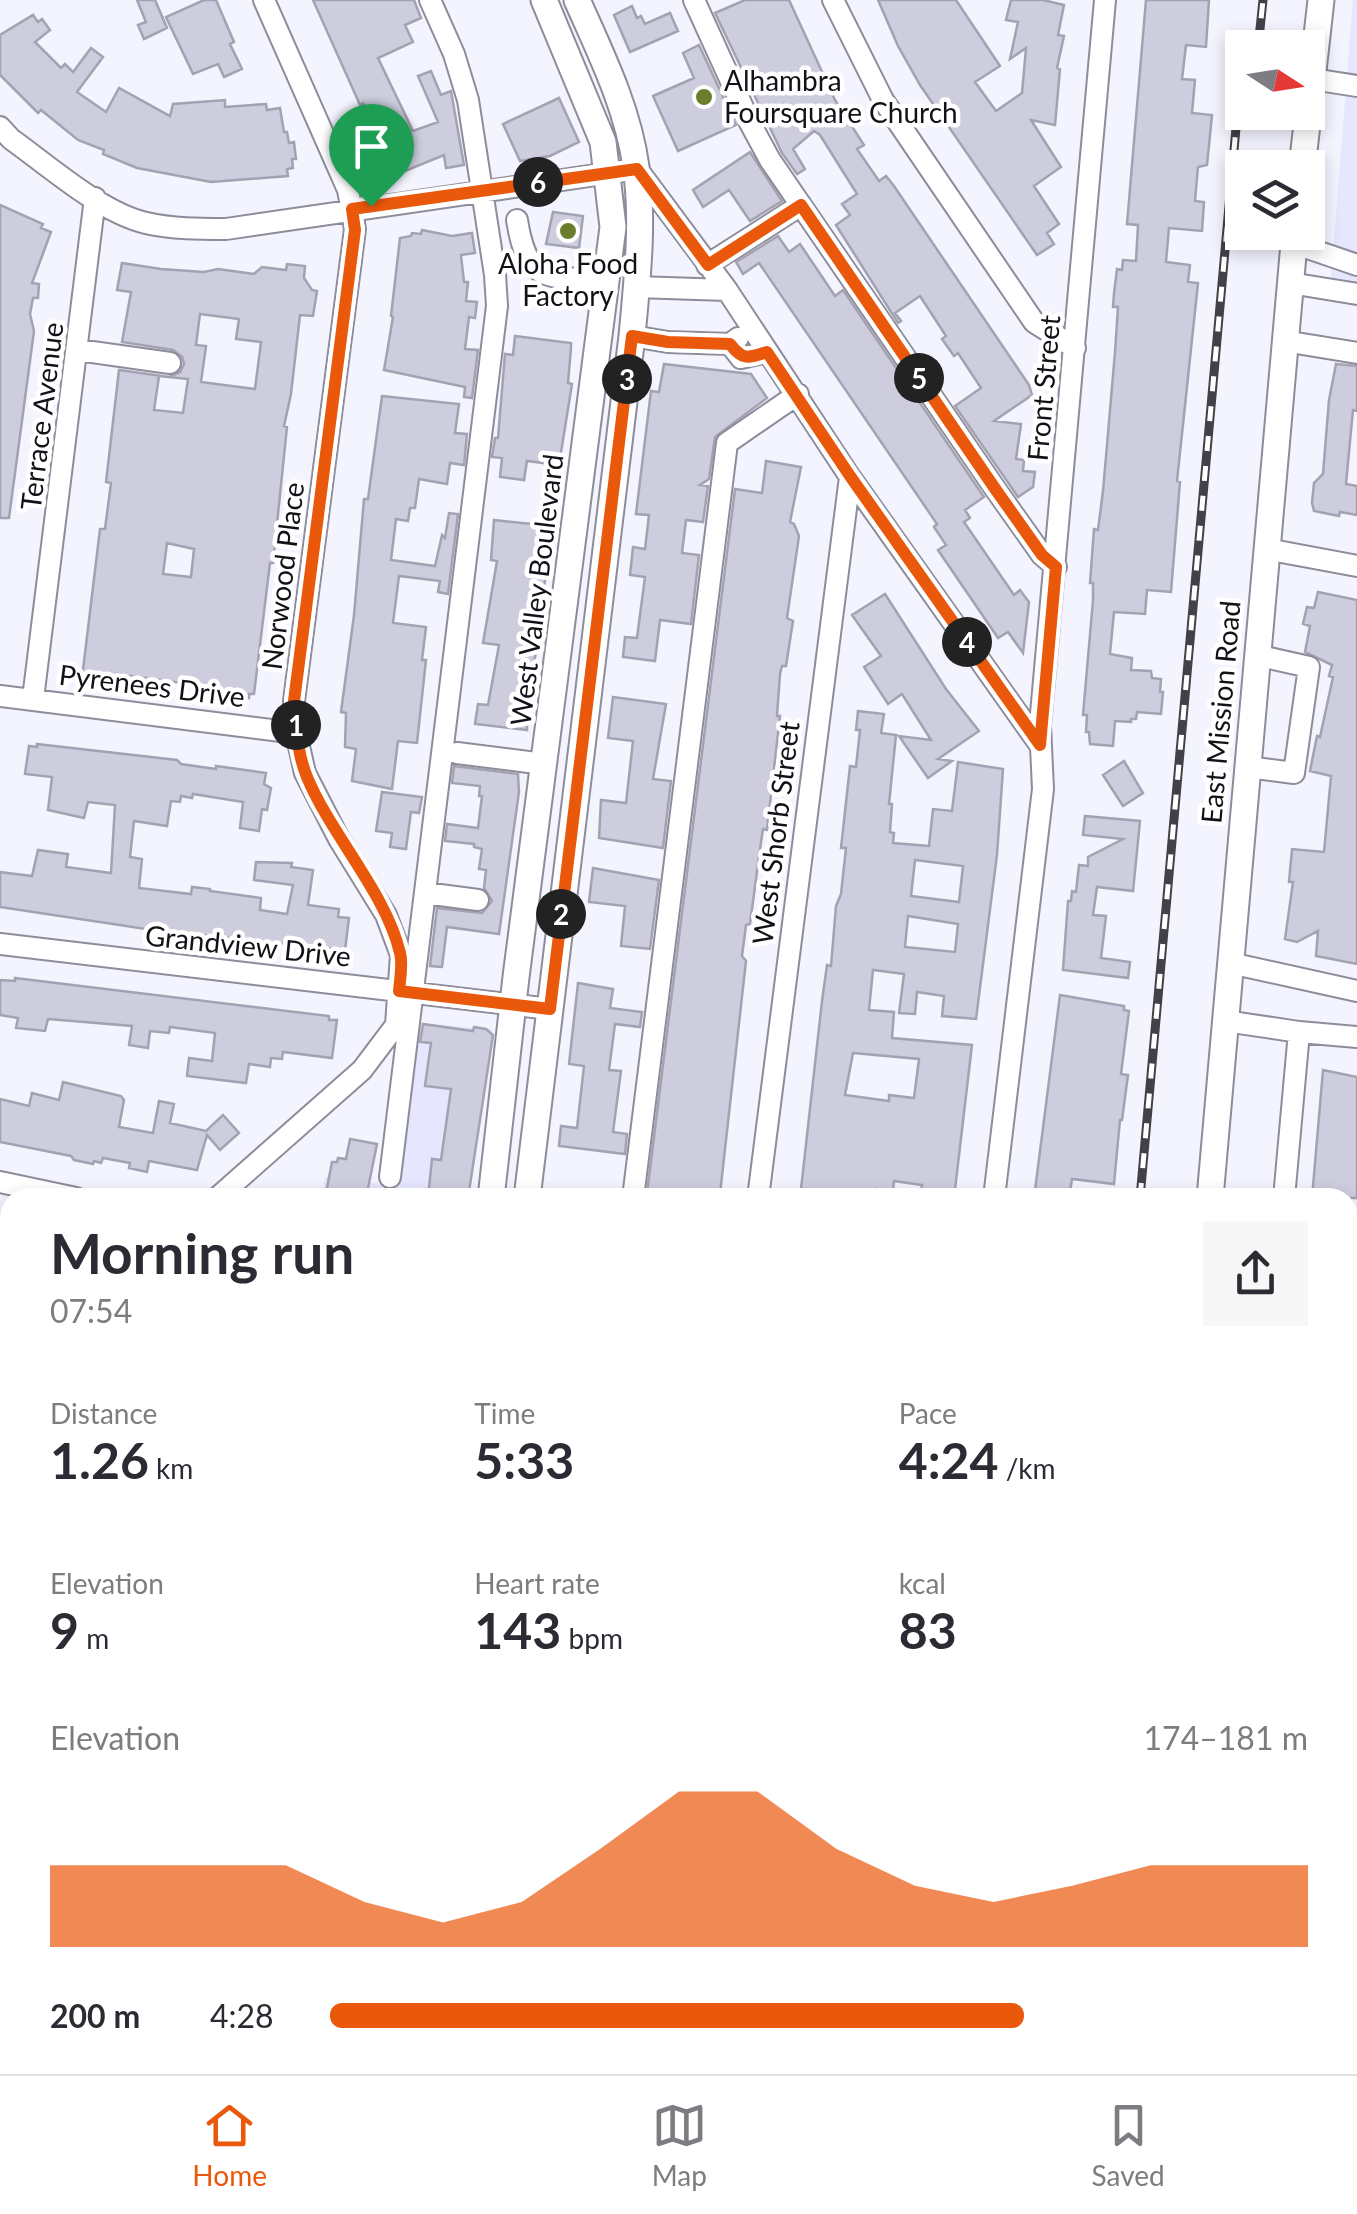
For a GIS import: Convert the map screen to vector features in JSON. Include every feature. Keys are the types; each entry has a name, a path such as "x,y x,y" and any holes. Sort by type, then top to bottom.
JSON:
{"main road":[{"name":"West Valley Boulevard","path":"492,1188 512,1005 613,226 603,142 544,0"},
{"path":"528,1188 636,288 637,169 618,98 577,0"},
{"path":"1318,30 1321,0"},
{"name":"East Mission Road","path":"1211,1188 1293,250"},
{"path":"570,568 581,585 583,600 576,657 592,667"}],"street":[{"name":"Norwood Place","path":"228,1188 362,1070 396,1025 406,992 401,956 386,915 305,774 296,733 294,701 355,230 348,190 264,0"},
{"path":"390,1178 406,992 425,893 497,306 465,85 430,0"},
{"path":"694,0 750,123 801,205 996,490 1042,555 1056,567"},
{"path":"833,0 882,100 1034,322 1076,348"},
{"name":"Front Street","path":"995,1188 1043,790 1040,745 1105,0"},
{"path":"1325,82 1357,86"},
{"path":"0,127 95,198 142,222 186,229 226,229 637,169 726,290 850,476 1040,745"},
{"name":"Terrace Avenue","path":"33,699 95,198"},
{"path":"708,265 801,205"},
{"path":"517,220 522,251 533,268 550,275 607,279"},
{"path":"1323,250 1357,264"},
{"path":"1290,283 1357,294"},
{"path":"636,288 726,290"},
{"path":"632,336 668,342 730,344 752,328"},
{"path":"1284,341 1357,353"},
{"path":"730,344 741,358 767,352"},
{"path":"78,350 170,363"},
{"path":"633,1188 727,444 798,394"},
{"name":"West Shorb Street","path":"759,1188 850,476"},
{"path":"1266,550 1357,566"},
{"path":"1247,767 1294,773 1309,667 1256,656"},
{"name":"Pyrenees Drive","path":"0,696 296,733"},
{"path":"458,754 544,764"},
{"path":"425,893 478,900"},
{"name":"Grandview Drive","path":"0,944 550,1009"},
{"path":"1230,963 1357,990"},
{"path":"1225,1020 1357,1038"},
{"path":"1285,1188 1299,1032"},
{"path":"0,1182 28,1188"}],"shaded area":[{"path":"1353,0 1357,0 1357,283 1331,277"},
{"path":"421,1023 492,1029 470,1188 323,1188 325,1177 398,1186"}],"building":[{"path":"137,0 155,0 167,28 144,39 138,25 146,22"},
{"path":"204,0 216,0 242,69 224,77 218,64 193,74 166,17"},
{"path":"313,0 414,0 421,18 405,25 413,42 378,58 413,131 438,122 418,76 431,71 441,95 451,91 464,165 446,168 444,155 398,174 363,103 360,105"},
{"path":"745,0 789,0 835,100 864,145 857,149 879,181 886,176 894,186 1029,385 1032,395 994,421 1021,424 1016,459 1024,460 1023,471 1035,472 1033,487 1018,497 955,406 981,388 958,353 954,356 942,339 946,336 920,296 895,313 901,321 898,323 836,225 850,215 842,204 857,194 820,135 814,131 793,149 805,169 797,174 782,153 715,13"},
{"path":"878,0 956,0 1000,66 975,82 996,111 1022,93 1026,48 1010,59 1018,22 1006,20 1011,0 1043,0 1064,5 1058,35 1064,36 1057,68 1060,69 1055,125 1031,120 1061,167 1034,186 1059,224 1047,233 1054,244 1037,255 920,85"},
{"path":"1146,0 1209,0 1206,47 1186,45 1182,79 1195,80 1192,113 1212,115 1207,165 1198,167 1195,201 1204,202 1202,231 1169,228 1166,262 1190,265 1188,282 1198,283 1177,481 1180,482 1171,592 1147,590 1145,614 1114,612 1110,654 1132,658 1131,670 1151,671 1152,678 1161,679 1161,714 1137,712 1131,722 1115,721 1113,746 1090,744 1087,715 1083,715 1093,600 1090,583 1094,529 1098,530 1103,491 1115,352 1118,307 1113,307 1114,293 1117,269 1122,270 1123,260 1136,261 1138,225 1127,224"},
{"path":"632,6 645,24 670,13 678,31 630,52 614,15"},
{"path":"33,15 50,30 35,42 61,68 65,64 73,72 91,48 103,57 77,92 106,112 119,88 170,116 173,104 225,100 225,107 266,104 267,110 280,108 284,132 289,143 294,142 293,168 287,169 288,176 211,182 137,168 78,140 41,110 38,113 0,75 0,35"},
{"name":"Alhambra Foursquare Church","path":"699,45 736,125 678,151 653,96 694,78 683,53"},
{"path":"559,98 579,142 550,156 520,161 503,124"},
{"path":"750,152 782,201 750,221 729,190 703,207 693,190"},
{"path":"0,205 43,224 41,228 51,232 32,283 39,284 38,298 33,298 30,314 34,331 9,518 0,518"},
{"path":"553,212 583,216 579,248 546,244"},
{"path":"422,230 452,236 472,233 475,253 461,255 464,282 468,282 466,301 477,302 475,318 469,317 465,349 478,350 472,398 464,397 465,387 384,370 400,238 421,234"},
{"path":"778,236 789,252 800,244 835,296 843,290 984,497 965,510 970,518 964,522 1014,595 1020,590 1029,602 1023,653 1008,632 998,638 938,550 946,545 934,527 937,524 759,263 743,274 736,262"},
{"path":"122,263 254,274 262,267 286,270 287,264 305,266 304,278 317,291 313,316 300,315 284,426 287,427 273,563 254,694 249,694 249,698 203,693 204,686 116,674 115,682 82,678 100,529 105,529 111,483 106,482 119,370 169,377 180,372 184,364 173,350 122,342 131,292 117,290","holes":["200,314 239,319 236,339 261,342 255,389 201,382 206,346 196,345","159,376 188,379 183,413 154,410","167,543 194,549 191,577 163,574"]},
{"path":"515,336 571,343 568,383 572,384 559,465 527,461 524,480 500,477 502,458 492,457 498,438 505,354 513,355"},
{"path":"664,364 751,374 767,398 715,437 709,479 700,485 708,486 703,522 686,520 682,553 699,555 691,624 660,620 655,661 623,657 625,637 637,638 645,577 630,575 633,547 645,549 649,515 636,514 651,391 659,392"},
{"path":"1336,364 1357,366 1357,411 1353,410 1346,484 1357,486 1357,515 1314,511 1312,503 1314,483 1323,474"},
{"path":"382,396 459,404 455,433 467,434 464,465 450,463 447,484 419,479 415,508 410,508 408,521 396,519 391,560 435,566 449,513 458,514 448,594 438,592 440,581 399,576 393,623 426,627 422,660 426,660 417,743 398,741 392,789 352,781 356,749 345,747 346,713 341,712 364,499 368,499"},
{"path":"766,461 801,467 790,522 799,536 787,618 793,621 786,666 782,666 780,674 780,716 767,830 763,829 742,956 746,961 721,1188 648,1188 735,489 762,493"},
{"path":"494,520 552,526 528,690 527,730 475,724 478,704 488,705 499,645 483,643 497,561 491,560"},
{"path":"1318,592 1357,600 1357,964 1316,956 1318,931 1297,942 1285,939 1293,882 1289,882 1292,849 1324,852 1331,776 1310,771 1333,677 1329,676 1332,665 1305,652 1310,626 1303,624 1307,607 1314,608"},
{"path":"885,594 946,689 979,731 938,759 952,761 928,778 899,736 931,740 902,694 888,704 864,667 881,656 852,615"},
{"path":"613,697 666,704 653,779 671,781 663,848 599,838 601,800 626,803 633,741 608,738"},
{"path":"858,711 884,714 881,733 896,735 889,804 893,843 929,846 933,809 952,811 958,762 1003,769 997,855 976,1019 942,1016 944,996 917,992 915,1014 899,1013 904,974 873,970 869,1010 894,1012 892,1038 972,1045 955,1188 922,1188 922,1185 894,1181 893,1188 801,1188 822,1001 841,894 846,848 841,848 850,766 856,767 860,730 856,730","holes":["915,860 963,866 959,902 911,896","908,916 958,924 955,952 905,947","853,1053 919,1059 914,1098 889,1095 889,1101 845,1095"]},
{"path":"29,746 266,773 264,784 271,788 267,810 262,809 259,831 240,828 243,802 193,794 192,798 181,796 180,802 171,801 167,826 134,821 130,857 142,859 139,888 191,894 192,887 210,889 261,898 260,910 287,914 293,885 254,880 256,862 292,863 291,867 313,870 308,905 339,909 338,917 349,918 345,950 146,929 0,907 0,872 32,876 38,850 68,854 66,867 111,873 115,805 88,802 84,818 48,810 52,777 25,774"},
{"path":"1124,761 1143,793 1123,806 1103,775"},
{"path":"454,766 518,774 519,792 499,934 447,927 442,967 430,966 437,908 482,913 492,901 484,888 486,870 479,869 482,849 474,844 445,841 447,824 478,828 482,796 480,786 452,783"},
{"path":"382,792 422,797 419,813 411,812 406,849 390,847 392,833 376,831"},
{"path":"1085,816 1140,821 1133,891 1097,887 1093,915 1106,916 1101,958 1130,962 1128,978 1063,970 1068,901 1072,891 1076,892 1079,865 1088,866 1088,857 1123,839 1083,835"},
{"path":"593,868 659,880 650,949 621,946 625,906 589,902"},
{"path":"15,978 329,1016 329,1020 337,1020 332,1058 283,1052 282,1059 271,1058 270,1067 249,1064 246,1083 187,1076 189,1058 212,1061 215,1033 170,1027 169,1033 150,1031 148,1048 129,1045 132,1026 48,1019 45,1031 16,1028 18,1018 0,1015 0,980"},
{"path":"578,983 613,989 610,1008 642,1012 640,1027 615,1024 609,1070 621,1071 613,1132 627,1134 625,1154 559,1146 561,1126 577,1128 584,1066 569,1064"},
{"path":"1060,995 1124,1006 1129,1011 1121,1074 1128,1075 1114,1184 1072,1179 1071,1188 1035,1188"},
{"path":"423,1024 473,1031 474,1027 493,1035 470,1188 429,1188 432,1159 441,1160 451,1089 425,1086 431,1043 420,1042"},
{"path":"1323,1070 1357,1077 1357,1188 1313,1188"},
{"path":"63,1082 121,1096 124,1100 119,1127 153,1133 159,1101 174,1104 170,1123 206,1131 223,1115 239,1133 220,1150 207,1135 197,1170 149,1161 147,1172 129,1168 130,1163 103,1158 101,1163 93,1164 0,1142 0,1099 29,1106 32,1093 59,1100"},
{"path":"350,1139 377,1144 368,1188 327,1188 332,1162 346,1159"}],"railway":[{"path":"1260,30 1263,0"},
{"path":"1141,1188 1236,130"}],"place":[{"name":"Alhambra Foursquare Church","path":"704,97"},
{"name":"Aloha Food Factory","path":"568,231"}],"route":[{"path":"637,169 708,265 801,205 996,490 1042,555 1056,567 1040,745 767,352 746,358 730,344 668,342 632,336 550,1009 399,991 401,956 386,915 339,840 305,774 294,701 355,230 352,209 371,206 637,169"}]}
